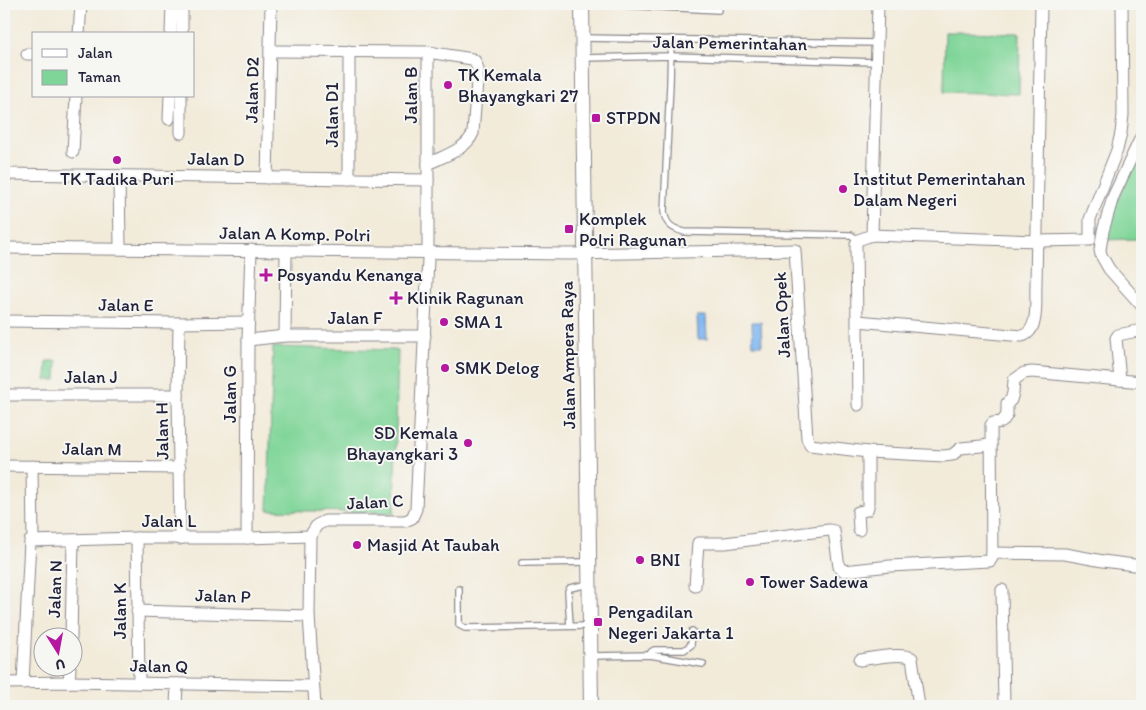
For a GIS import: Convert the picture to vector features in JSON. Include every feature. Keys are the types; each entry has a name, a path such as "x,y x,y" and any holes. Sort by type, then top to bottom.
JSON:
{"street":[{"path":"80,32 81,4"},
{"path":"171,32 172,4"},
{"path":"182,4 182,32"},
{"name":"Jalan D2","path":"267,178 271,4"},
{"name":"Jalan Ampera Raya","path":"582,4 591,706"},
{"path":"872,235 878,4"},
{"path":"858,321 1018,336 1026,335 1029,332 1034,323 1037,241 1041,4"},
{"path":"858,405 856,244 858,240 872,235 1037,241 1090,240 1089,224 1117,150 1121,133 1122,4"},
{"path":"270,50 428,52"},
{"name":"Jalan D1","path":"349,51 349,179"},
{"name":"Jalan B","path":"428,164 461,147 473,133 478,68 472,59 428,52 428,164 428,253"},
{"path":"73,152 76,98"},
{"path":"169,119 170,98"},
{"path":"181,98 181,133"},
{"path":"1142,135 1113,197 1103,231 1100,250 1109,269 1142,306"},
{"name":"Jalan D","path":"4,174 428,180"},
{"path":"119,176 120,248"},
{"name":"Jalan A Komp. Polri","path":"4,248 585,254"},
{"name":"Jalan G","path":"247,538 248,322 251,250"},
{"name":"Jalan Opek","path":"585,254 796,250 808,443 813,446 868,452 951,455 962,448 991,445"},
{"path":"286,251 286,336"},
{"name":"Jalan C","path":"310,536 313,530 325,521 405,521 415,515 428,253"},
{"name":"Jalan E","path":"4,321 248,322"},
{"name":"Jalan H","path":"179,323 180,539"},
{"path":"1120,380 1116,338 1118,335 1142,330"},
{"name":"Jalan F","path":"248,340 286,336 425,336"},
{"path":"695,586 697,544 701,542 725,543 832,530 836,536 839,567 844,571 901,565 988,562 992,559 991,425 992,423 1002,422 1007,415 1007,405 1013,393 1014,380 1018,376 1032,372 1142,382"},
{"name":"Jalan J","path":"4,395 178,395"},
{"path":"859,530 858,512 867,510 868,507 868,452"},
{"name":"Jalan M","path":"4,466 180,468"},
{"path":"23,683 31,542 32,466"},
{"path":"310,536 308,616 315,706"},
{"name":"Jalan L","path":"31,542 137,538 310,536"},
{"name":"Jalan K","path":"137,538 139,683"},
{"name":"Jalan N","path":"71,628 73,541"},
{"path":"992,552 1065,554 1142,566"},
{"path":"1002,590 1004,706"},
{"name":"Jalan P","path":"137,611 308,616"},
{"path":"860,660 901,655 908,655 912,658 919,706"},
{"name":"Jalan Q","path":"4,683 70,682 313,686"},
{"path":"176,706 177,684"}],"lane":[{"path":"604,4 718,10"},
{"name":"Jalan Pemerintahan","path":"583,38 876,43"},
{"path":"671,39 664,212 666,221 672,228 684,232 851,235 858,240"},
{"name":"Jalan Pemerintahan","path":"582,58 671,56 876,62"},
{"path":"522,563 590,562"},
{"path":"570,626 568,591 570,588 590,584"},
{"path":"459,589 459,625 465,628 590,626"},
{"path":"650,655 650,652 654,650 684,650 691,645 692,631"},
{"path":"591,656 650,655 703,664"}],"green space":[{"path":"945,32 1020,33 1019,94 944,92"},
{"path":"1142,145 1142,256 1138,239 1100,240"},
{"path":"273,347 398,350 394,513 268,510"},
{"path":"47,361 57,361 56,380 46,380"}],"water":[{"path":"697,316 706,316 707,339 698,339"},
{"path":"752,322 761,322 762,345 753,345"}],"place":[{"name":"TK Kemala Bhayangkari 27","path":"448,85"},
{"name":"STPDN","path":"596,118"},
{"name":"TK Tadika Puri","path":"117,160"},
{"name":"Institut Pemerintahan Dalam Negeri","path":"843,189"},
{"name":"Komplek Polri Ragunan","path":"569,229"},
{"name":"Posyandu Kenanga","path":"266,275"},
{"name":"Klinik Ragunan","path":"396,298"},
{"name":"SMA 1","path":"444,322"},
{"name":"SMK Delog","path":"445,368"},
{"name":"SD Kemala Bhayangkari 3","path":"468,443"},
{"name":"Masjid At Taubah","path":"357,545"},
{"name":"BNI","path":"640,560"},
{"name":"Tower Sadewa","path":"750,582"},
{"name":"Pengadilan Negeri Jakarta 1","path":"598,622"}]}
